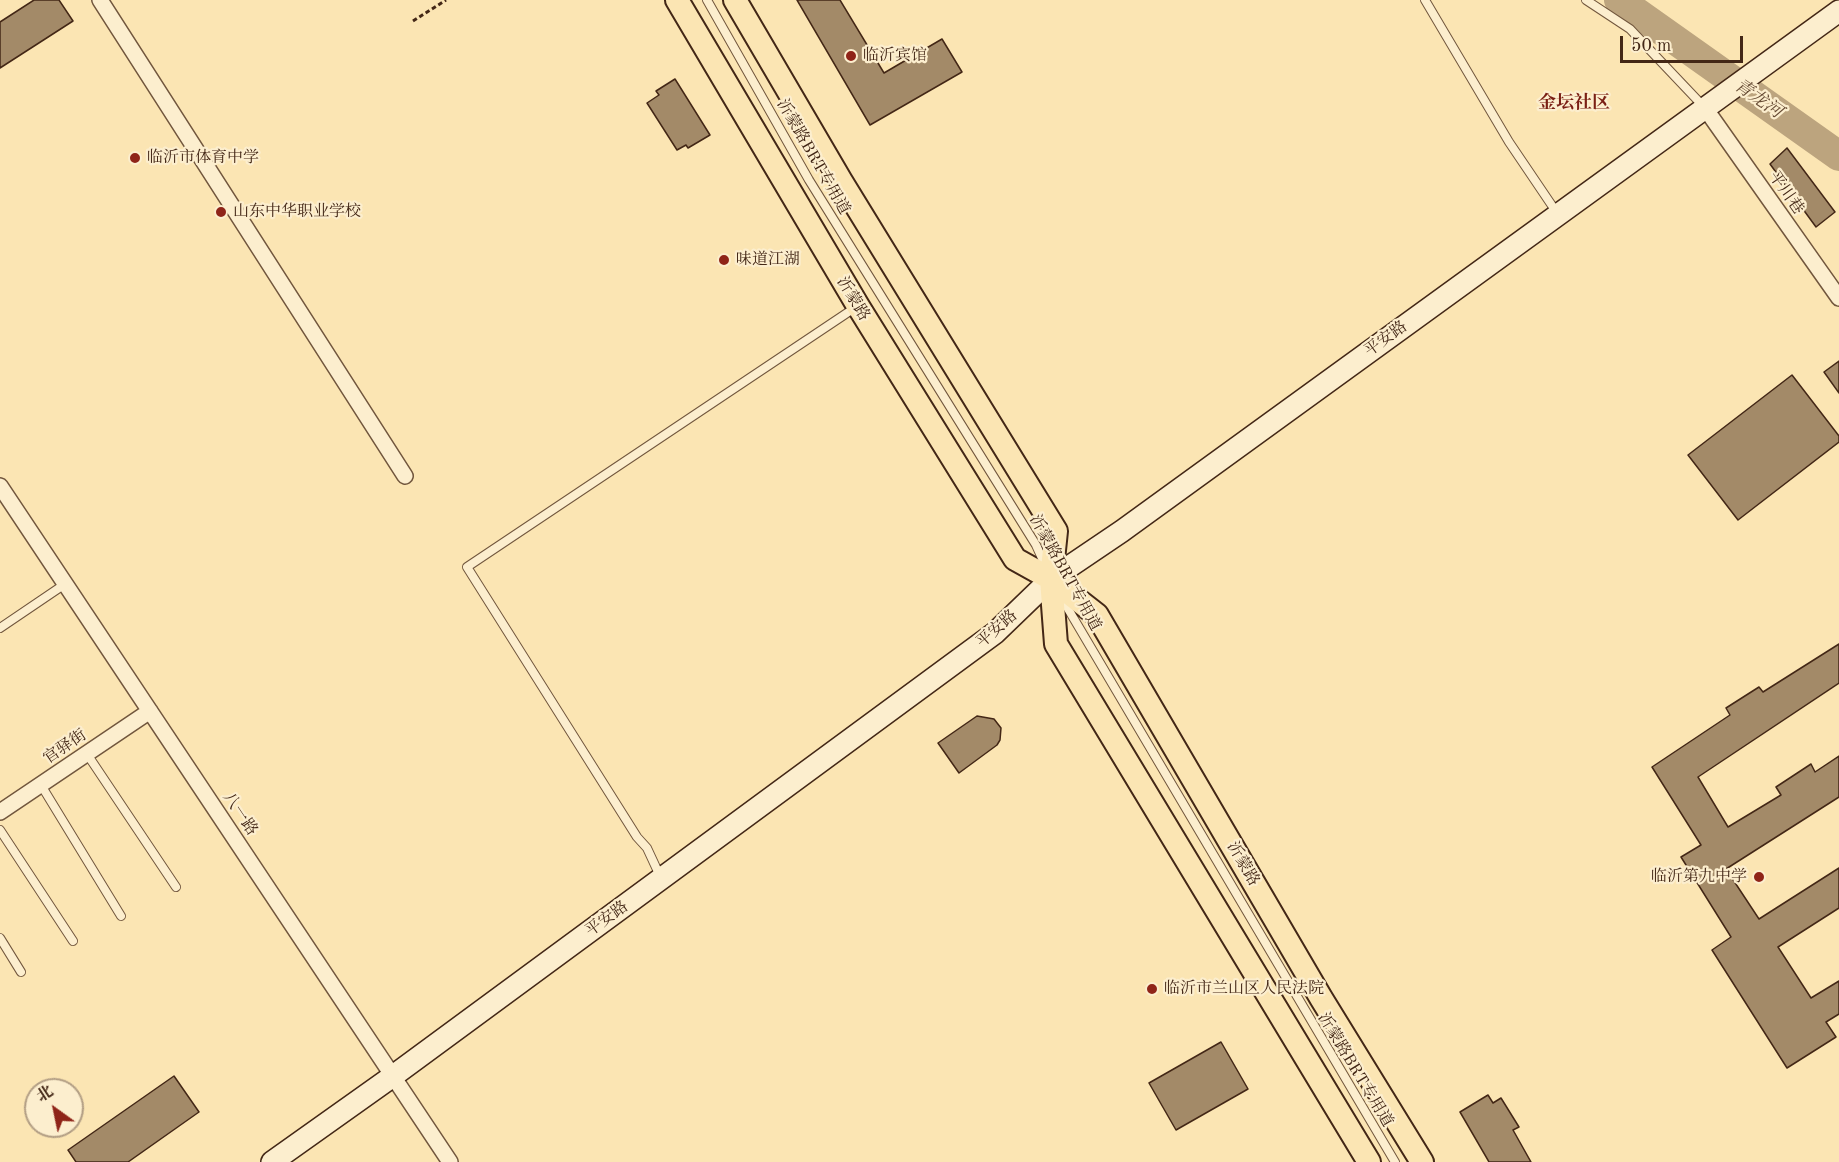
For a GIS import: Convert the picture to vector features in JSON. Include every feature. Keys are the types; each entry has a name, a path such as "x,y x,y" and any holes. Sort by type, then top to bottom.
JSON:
{"main road":[{"name":"沂蒙路","path":"677,0 858,306 1016,559 1051,579 1097,615 1321,998 1422,1162"},
{"path":"735,0 841,181 1056,531 1051,579 1056,644 1369,1162"},
{"name":"平安路","path":"272,1162 393,1076 995,633 1051,579 1122,531 1839,11"}],"street":[{"path":"100,0 405,476"},
{"name":"平川巷","path":"1713,102 1839,298"},
{"name":"八一路","path":"2,495 65,584 450,1162"},
{"name":"官驿街","path":"0,812 150,711"}],"lane":[{"name":"沂蒙路BRT专用道","path":"706,0 809,180 1036,545 1051,579 1395,1162"},
{"path":"1425,0 1509,142 1558,214"},
{"path":"1586,0 1630,29 1713,102"},
{"path":"661,879 647,848 466,567 858,306"},
{"path":"0,627 65,584"},
{"path":"87,754 176,887"},
{"path":"41,785 121,916"},
{"path":"0,830 73,941"},
{"path":"0,938 21,972"}],"path":[{"path":"413,21 446,0"}],"building":[{"path":"34,0 59,0 73,21 0,68 0,22"},
{"name":"临沂宾馆","path":"797,0 840,0 884,73 942,39 962,72 870,125"},
{"path":"675,79 710,135 688,148 686,145 677,150 647,103 659,95 656,91"},
{"path":"1787,148 1835,212 1816,227 1770,164"},
{"path":"1839,361 1839,393 1824,372"},
{"path":"1792,375 1839,436 1839,442 1738,520 1688,455"},
{"path":"1839,644 1839,683 1698,777 1728,827 1781,795 1776,787 1811,764 1815,772 1839,756 1839,797 1726,869 1759,919 1839,868 1839,908 1778,947 1811,998 1839,981 1839,1014 1826,1022 1836,1037 1787,1068 1712,950 1731,937 1681,857 1701,845 1652,767 1730,715 1726,708 1759,687 1763,692"},
{"path":"977,716 994,719 1001,728 1000,740 997,745 959,773 938,743"},
{"path":"1221,1042 1248,1089 1176,1130 1149,1083"},
{"path":"174,1076 199,1112 128,1162 76,1162 68,1150"},
{"path":"1488,1095 1493,1103 1501,1098 1519,1127 1513,1130 1531,1162 1489,1162 1460,1112"}],"waterway":[{"name":"青龙河","path":"1619,0 1839,156"}],"place":[{"name":"临沂宾馆","path":"851,56"},
{"name":"临沂市体育中学","path":"135,158"},
{"name":"山东中华职业学校","path":"221,212"},
{"name":"味道江湖","path":"724,260"},
{"name":"临沂第九中学","path":"1759,877"},
{"name":"临沂市兰山区人民法院","path":"1152,989"}],"district":[{"name":"金坛社区","path":"1574,103"}]}
